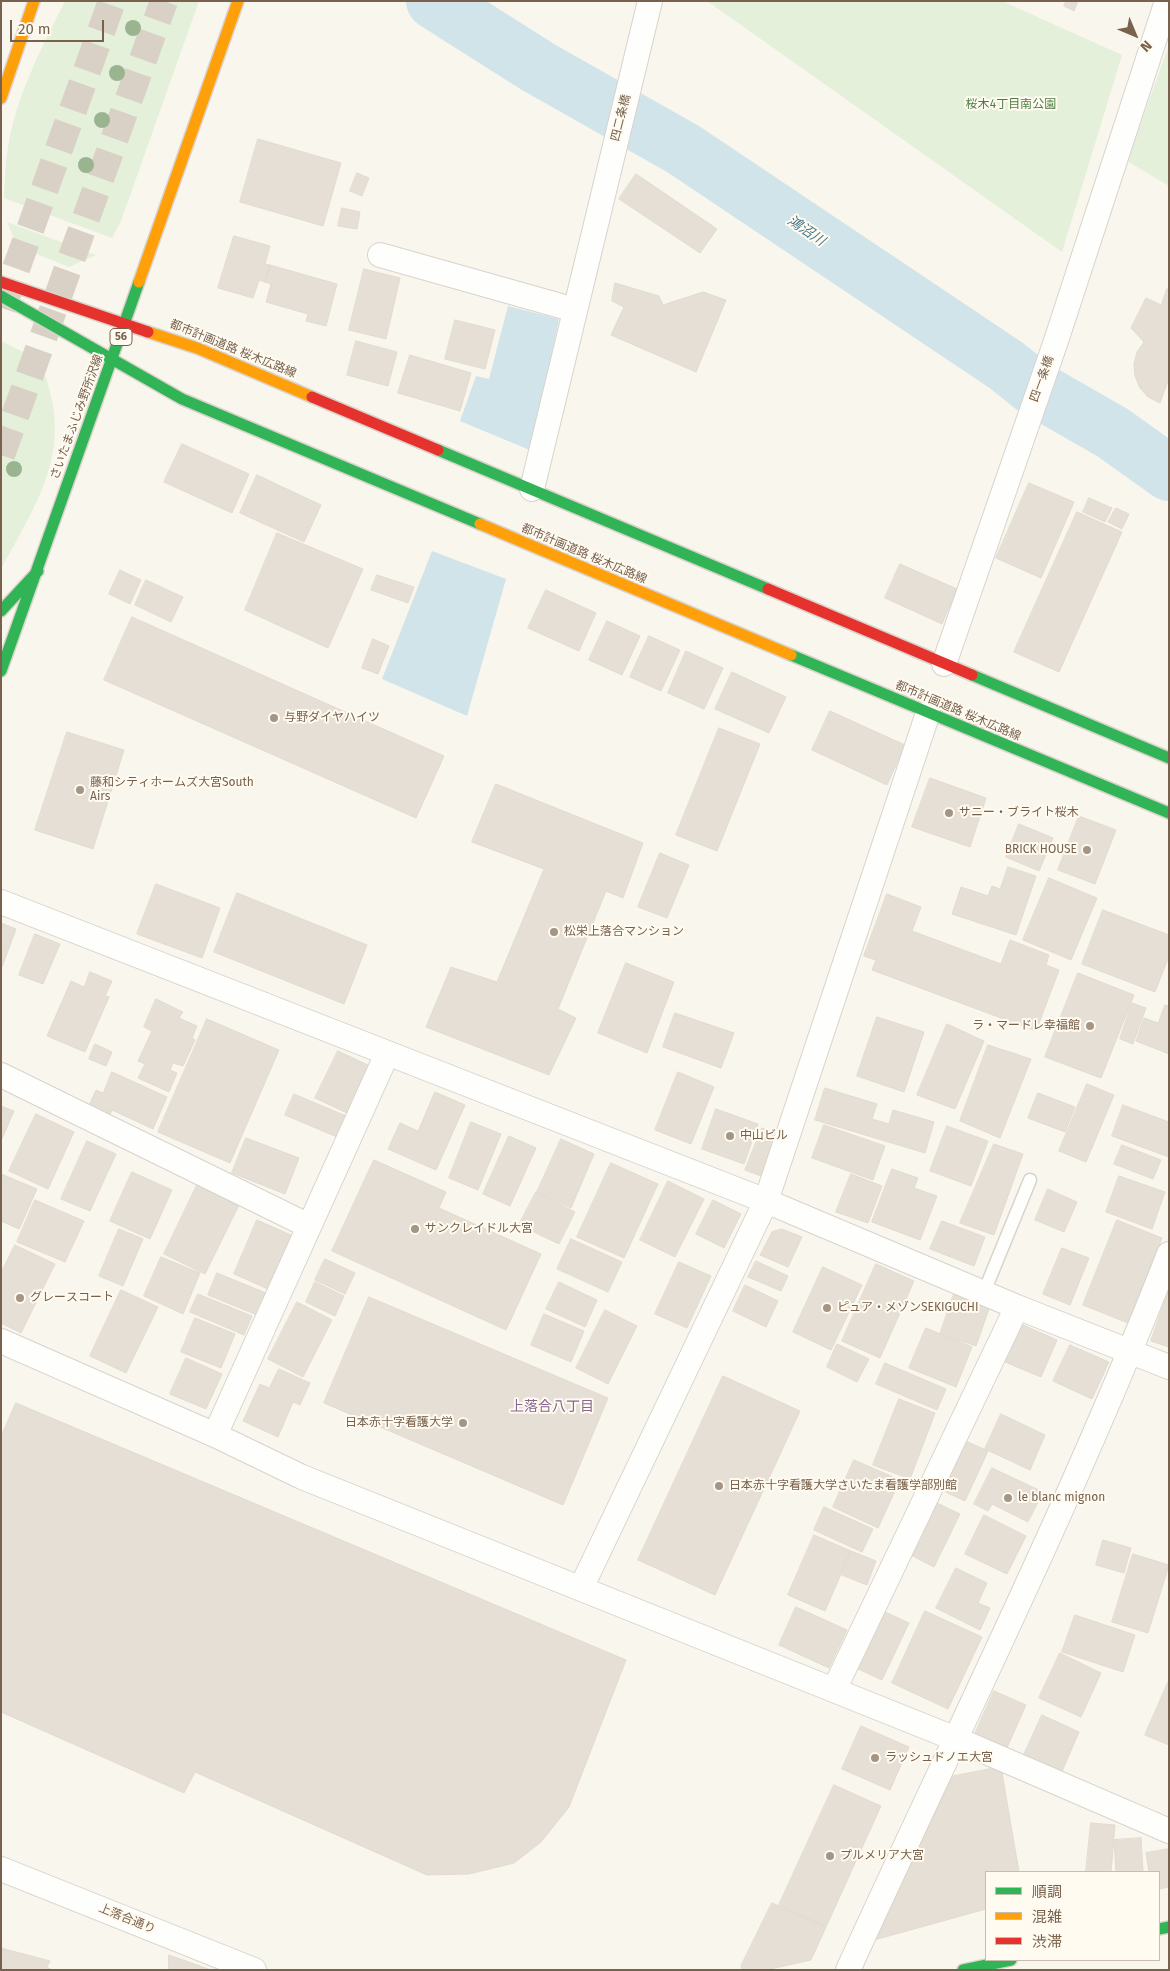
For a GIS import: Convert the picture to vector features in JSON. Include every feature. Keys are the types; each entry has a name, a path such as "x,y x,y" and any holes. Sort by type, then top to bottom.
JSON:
{"main road":[{"path":"1,98 34,1"},
{"name":"さいたまふじみ野所沢線","path":"1,671 38,571 238,1"},
{"name":"都市計画道路 桜木広路線","path":"1,282 126,322 197,348 1169,758"},
{"name":"都市計画道路 桜木広路線","path":"1,296 112,361 182,399 1169,813"},
{"path":"1,610 38,571"},
{"path":"963,1970 1006,1961"}],"street":[{"name":"四二条橋","path":"532,489 650,1"},
{"name":"四一条橋","path":"944,664 1028,417 1056,341 1167,1"},
{"path":"380,255 575,310"},
{"path":"581,1588 766,1201 928,713"},
{"path":"1,902 766,1201 1017,1307 1169,1366"},
{"path":"215,1435 386,1054"},
{"path":"1,1075 309,1226"},
{"path":"848,1970 956,1739 1131,1351 1169,1254"},
{"path":"834,1690 1017,1307"},
{"path":"1,1341 215,1435 302,1477 956,1739 1169,1831"},
{"name":"上落合通り","path":"4,1876 254,1970"}],"lane":[{"path":"984,1292 1030,1180"}],"green space":[{"path":"65,1 199,1 121,221 112,238 4,198 7,154 17,110 31,72"},
{"name":"桜木4丁目南公園","path":"707,1 1002,1 1122,55 1062,252"},
{"path":"1169,45 1169,186 1127,161"},
{"path":"7,222 96,255 69,267 17,246"},
{"path":"1,341 39,360 50,390 54,418 54,444 49,469 41,493 1,569"}],"shaded area":[{"path":"508,306 559,319 532,451 460,421 476,376 489,379"},
{"path":"432,551 506,579 467,716 382,679"}],"building":[{"path":"1066,1 1078,1 1074,11 1064,6"},
{"path":"258,139 341,163 323,226 240,202"},
{"path":"357,173 369,178 362,196 350,191"},
{"path":"636,174 717,229 700,253 619,199"},
{"path":"342,208 360,212 357,229 338,226"},
{"path":"234,236 270,246 265,264 270,265 265,282 259,280 253,298 218,288"},
{"path":"270,265 337,284 326,326 306,321 308,314 266,302 271,284 265,282"},
{"path":"364,269 400,278 386,339 349,330"},
{"path":"615,283 659,296 663,305 703,292 726,300 696,372 611,335 624,307 612,301"},
{"path":"1167,289 1169,290 1169,378 1160,403 1148,397 1140,388 1135,376 1134,364 1137,352 1144,342 1131,328 1146,298 1161,305"},
{"path":"455,320 495,330 485,369 445,359"},
{"path":"356,341 397,352 388,386 347,375"},
{"path":"410,355 471,373 460,411 398,393"},
{"path":"182,444 249,474 232,513 164,482"},
{"path":"257,475 321,505 304,542 240,513"},
{"path":"1029,483 1074,502 1041,578 996,558"},
{"path":"1089,498 1112,508 1105,522 1083,512"},
{"path":"1116,508 1129,514 1122,529 1108,522"},
{"path":"1077,512 1122,532 1059,672 1014,652"},
{"path":"277,533 363,569 328,648 245,610"},
{"path":"900,564 957,589 942,624 885,598"},
{"path":"120,570 141,580 130,604 109,594"},
{"path":"377,575 414,587 408,603 371,590"},
{"path":"146,580 183,597 171,622 135,605"},
{"path":"546,590 596,613 579,651 528,628"},
{"name":"与野ダイヤハイツ","path":"132,617 444,756 416,818 104,680"},
{"path":"607,621 640,636 622,675 589,660"},
{"path":"649,636 680,650 661,691 630,677"},
{"path":"373,639 389,646 378,674 362,668"},
{"path":"686,651 723,668 704,709 668,693"},
{"path":"732,672 786,697 769,733 715,709"},
{"path":"830,711 905,745 887,785 812,750"},
{"path":"719,728 760,744 717,851 676,835"},
{"name":"藤和シティホームズ大宮South Airs","path":"67,732 124,750 93,849 35,830"},
{"name":"サニー・ブライト桜木","path":"930,778 986,798 970,847 912,827"},
{"name":"松栄上落合マンション","path":"496,784 643,843 623,898 606,891 558,1009 576,1018 549,1075 426,1027 451,967 497,982 544,869 472,842"},
{"name":"BRICK HOUSE","path":"1079,816 1116,830 1095,884 1058,870"},
{"path":"1019,824 1053,838 1039,871 1006,857"},
{"path":"660,853 689,865 667,918 638,907"},
{"path":"1008,867 1036,876 1016,935 952,914 961,887 988,896 992,886 1000,889"},
{"path":"1049,878 1097,898 1071,960 1023,940"},
{"path":"156,884 220,908 202,958 137,934"},
{"path":"237,893 367,945 344,1004 214,952"},
{"path":"887,894 921,907 912,931 1001,964 1010,940 1049,955 1046,965 1059,970 1036,1031 872,970 876,960 864,956"},
{"path":"1103,910 1169,935 1169,956 1155,992 1082,964"},
{"path":"1,923 16,929 2,967 1,966"},
{"path":"35,934 60,944 43,984 19,975"},
{"path":"626,963 674,982 647,1053 598,1033"},
{"path":"90,972 112,981 105,996 109,997 85,1052 47,1036 71,981 84,987"},
{"name":"ラ・マードレ幸福館","path":"1078,973 1134,995 1101,1078 1045,1057"},
{"path":"156,999 183,1012 179,1018 197,1026 192,1038 195,1040 183,1066 173,1063 170,1070 177,1073 169,1092 138,1078 145,1064 138,1061 152,1031 144,1027"},
{"path":"1132,1003 1146,1008 1133,1044 1120,1039"},
{"path":"1165,1005 1169,1006 1169,1054 1136,1041 1144,1018 1158,1023"},
{"path":"675,1013 734,1033 721,1068 663,1047"},
{"path":"877,1017 924,1032 904,1092 857,1076"},
{"path":"207,1019 279,1050 230,1163 158,1132"},
{"path":"947,1024 984,1041 955,1109 917,1095"},
{"path":"95,1044 112,1052 106,1066 89,1059"},
{"path":"988,1045 1031,1059 1000,1138 960,1121"},
{"path":"338,1051 370,1066 347,1113 315,1098"},
{"path":"112,1072 167,1097 153,1129 112,1110 109,1117 88,1108 96,1090 103,1093"},
{"path":"678,1072 714,1087 691,1144 655,1130"},
{"path":"1087,1084 1114,1095 1086,1162 1059,1151"},
{"path":"825,1088 877,1104 872,1119 889,1124 893,1110 934,1122 925,1153 815,1120"},
{"path":"435,1092 465,1105 436,1170 388,1149 400,1123 418,1131"},
{"path":"1038,1093 1075,1107 1065,1132 1028,1118"},
{"path":"294,1094 346,1116 337,1137 285,1115"},
{"path":"1123,1105 1169,1122 1169,1157 1112,1136"},
{"path":"1,1106 14,1111 1,1141"},
{"name":"中山ビル","path":"716,1109 758,1124 744,1164 702,1149"},
{"path":"36,1114 74,1132 48,1189 9,1171"},
{"path":"471,1122 501,1134 478,1190 449,1178"},
{"path":"824,1125 885,1146 873,1180 812,1158"},
{"path":"947,1126 988,1141 971,1186 930,1171"},
{"path":"762,1128 777,1134 761,1176 745,1170"},
{"path":"509,1136 536,1148 510,1206 483,1194"},
{"path":"246,1138 299,1158 285,1194 232,1173"},
{"path":"561,1139 594,1154 571,1208 537,1192"},
{"path":"87,1141 116,1154 90,1211 61,1199"},
{"path":"994,1144 1023,1154 994,1235 960,1223"},
{"path":"1122,1145 1161,1160 1153,1179 1114,1164"},
{"name":"サンクレイドル大宮","path":"374,1160 446,1192 439,1208 541,1254 506,1330 332,1251"},
{"path":"611,1163 658,1184 624,1258 577,1237"},
{"path":"892,1169 918,1178 914,1188 937,1196 920,1240 872,1222"},
{"path":"132,1172 172,1190 150,1239 110,1221"},
{"path":"1,1174 37,1189 19,1229 1,1221"},
{"path":"851,1174 882,1186 868,1223 836,1212"},
{"path":"1119,1176 1165,1192 1152,1229 1106,1212"},
{"path":"668,1181 704,1199 675,1257 640,1240"},
{"path":"198,1183 240,1203 205,1274 164,1254"},
{"path":"1048,1189 1077,1202 1064,1232 1035,1220"},
{"path":"536,1192 575,1212 559,1244 519,1225"},
{"path":"35,1200 84,1221 65,1262 17,1242"},
{"path":"713,1200 741,1214 724,1248 696,1234"},
{"path":"257,1220 291,1235 268,1289 234,1274"},
{"path":"1117,1220 1162,1238 1128,1323 1083,1305"},
{"path":"942,1221 985,1237 974,1266 930,1249"},
{"path":"119,1229 143,1239 123,1286 99,1276"},
{"path":"782,1229 802,1237 788,1267 760,1255 772,1232"},
{"path":"571,1239 622,1262 608,1292 557,1269"},
{"name":"グレースコート","path":"15,1245 55,1264 21,1333 1,1323 1,1273"},
{"path":"1062,1248 1089,1258 1070,1305 1043,1294"},
{"path":"161,1257 200,1273 183,1314 144,1296"},
{"path":"325,1259 355,1273 345,1294 315,1280"},
{"path":"756,1261 788,1276 781,1291 748,1277"},
{"path":"679,1262 711,1276 687,1328 655,1314"},
{"path":"876,1264 914,1281 880,1358 842,1341"},
{"name":"ピュア・メゾンSEKIGUCHI","path":"823,1267 862,1285 831,1350 793,1332"},
{"path":"217,1273 266,1293 257,1315 208,1295"},
{"path":"315,1282 344,1296 335,1316 306,1302"},
{"path":"559,1282 597,1300 585,1327 546,1309"},
{"path":"745,1285 778,1301 766,1327 733,1311"},
{"path":"1169,1288 1169,1347 1151,1341"},
{"path":"121,1290 158,1307 126,1373 90,1356"},
{"path":"198,1294 252,1316 244,1335 190,1312"},
{"path":"954,1294 990,1306 976,1346 940,1334"},
{"path":"369,1297 608,1398 563,1505 324,1403"},
{"path":"297,1302 332,1320 303,1377 268,1359"},
{"path":"605,1310 637,1326 608,1384 576,1368"},
{"path":"544,1314 584,1331 571,1362 531,1345"},
{"path":"195,1318 235,1334 221,1368 181,1352"},
{"path":"1021,1324 1057,1340 1041,1377 1005,1362"},
{"path":"926,1328 972,1347 956,1387 909,1368"},
{"path":"837,1344 869,1359 857,1382 827,1367"},
{"path":"1070,1345 1109,1362 1092,1399 1053,1381"},
{"path":"186,1358 222,1374 206,1409 170,1394"},
{"path":"885,1363 946,1389 937,1410 876,1384"},
{"path":"279,1369 310,1383 300,1405 293,1402 278,1437 243,1421 260,1384 269,1388"},
{"name":"日本赤十字看護大学さいたま看護学部別館","path":"723,1376 800,1411 715,1595 638,1560"},
{"path":"899,1399 935,1413 910,1479 873,1465"},
{"path":"16,1403 626,1660 569,1807 541,1842 514,1863 469,1874 427,1875 195,1772 184,1793 1,1712 1,1437"},
{"path":"1001,1414 1045,1435 1030,1470 985,1449"},
{"path":"959,1438 988,1451 965,1501 937,1488"},
{"path":"854,1460 900,1480 878,1528 833,1507"},
{"name":"le blanc mignon","path":"992,1468 1043,1492 1028,1522 992,1504 988,1511 974,1504"},
{"path":"933,1501 960,1514 934,1567 907,1553"},
{"path":"824,1507 873,1529 862,1552 814,1530"},
{"path":"984,1515 1026,1536 1007,1574 965,1554"},
{"path":"814,1535 851,1551 825,1611 788,1595"},
{"path":"1103,1540 1131,1548 1124,1573 1096,1565"},
{"path":"851,1551 876,1561 867,1585 842,1575"},
{"path":"1133,1554 1169,1565 1148,1633 1112,1622"},
{"path":"956,1568 987,1583 978,1603 990,1608 980,1630 936,1608"},
{"path":"796,1607 847,1630 829,1668 779,1645"},
{"path":"881,1610 909,1623 882,1680 854,1667"},
{"path":"925,1611 982,1637 948,1709 892,1683"},
{"path":"1075,1615 1135,1635 1123,1672 1062,1652"},
{"path":"1060,1653 1101,1673 1081,1717 1039,1698"},
{"path":"1169,1680 1169,1745 1145,1735"},
{"path":"994,1691 1026,1705 1006,1750 974,1736"},
{"path":"1042,1715 1079,1732 1061,1774 1023,1757"},
{"name":"ラッシュドノエ大宮","path":"861,1726 909,1747 890,1790 842,1769"},
{"path":"1001,1767 1019,1871 985,1871 985,1909 867,1942 944,1778"},
{"name":"プルメリア大宮","path":"834,1785 881,1806 826,1927 779,1905"},
{"path":"1091,1823 1115,1825 1111,1871 1086,1871"},
{"path":"1141,1838 1143,1871 1116,1871 1114,1840"},
{"path":"1169,1849 1169,1887 1160,1889 1160,1871 1149,1871 1146,1853"},
{"path":"772,1903 826,1927 811,1960 766,1970 742,1970 741,1966"},
{"path":"1,1948 50,1961 47,1967 52,1970 4,1970 1,1966"},
{"path":"169,1955 211,1970 169,1970"}],"waterway":[{"name":"鴻沼川","path":"434,1 538,67 683,149 1007,366 1033,387 1113,433 1169,473"}],"tunnel":[{"path":"2,308 112,1"},
{"path":"1,455 164,1"}],"traffic: fast":[{"path":"1,671 139,282"},
{"path":"1,296 182,399 480,524"},
{"path":"438,450 768,589"},
{"path":"1,611 38,571"},
{"path":"791,655 1169,813"},
{"path":"972,675 1169,758"},
{"path":"1160,1929 1169,1927"},
{"path":"963,1970 1006,1961"}],"traffic: slow":[{"path":"1,98 34,1"},
{"path":"139,282 238,1"},
{"path":"148,332 197,348 312,397"},
{"path":"480,524 791,655"}],"traffic: jam":[{"path":"1,282 148,332"},
{"path":"312,397 438,450"},
{"path":"768,589 972,675"}],"place":[{"name":"与野ダイヤハイツ","path":"274,718"},
{"name":"藤和シティホームズ大宮South Airs","path":"80,790"},
{"name":"サニー・ブライト桜木","path":"949,813"},
{"name":"BRICK HOUSE","path":"1087,850"},
{"name":"松栄上落合マンション","path":"554,932"},
{"name":"ラ・マードレ幸福館","path":"1090,1026"},
{"name":"中山ビル","path":"730,1136"},
{"name":"サンクレイドル大宮","path":"415,1229"},
{"name":"グレースコート","path":"20,1298"},
{"name":"ピュア・メゾンSEKIGUCHI","path":"827,1308"},
{"name":"日本赤十字看護大学","path":"463,1423"},
{"name":"日本赤十字看護大学さいたま看護学部別館","path":"719,1486"},
{"name":"le blanc mignon","path":"1008,1498"},
{"name":"ラッシュドノエ大宮","path":"875,1758"},
{"name":"プルメリア大宮","path":"830,1856"}],"district":[{"name":"上落合八丁目","path":"552,1407"}]}
